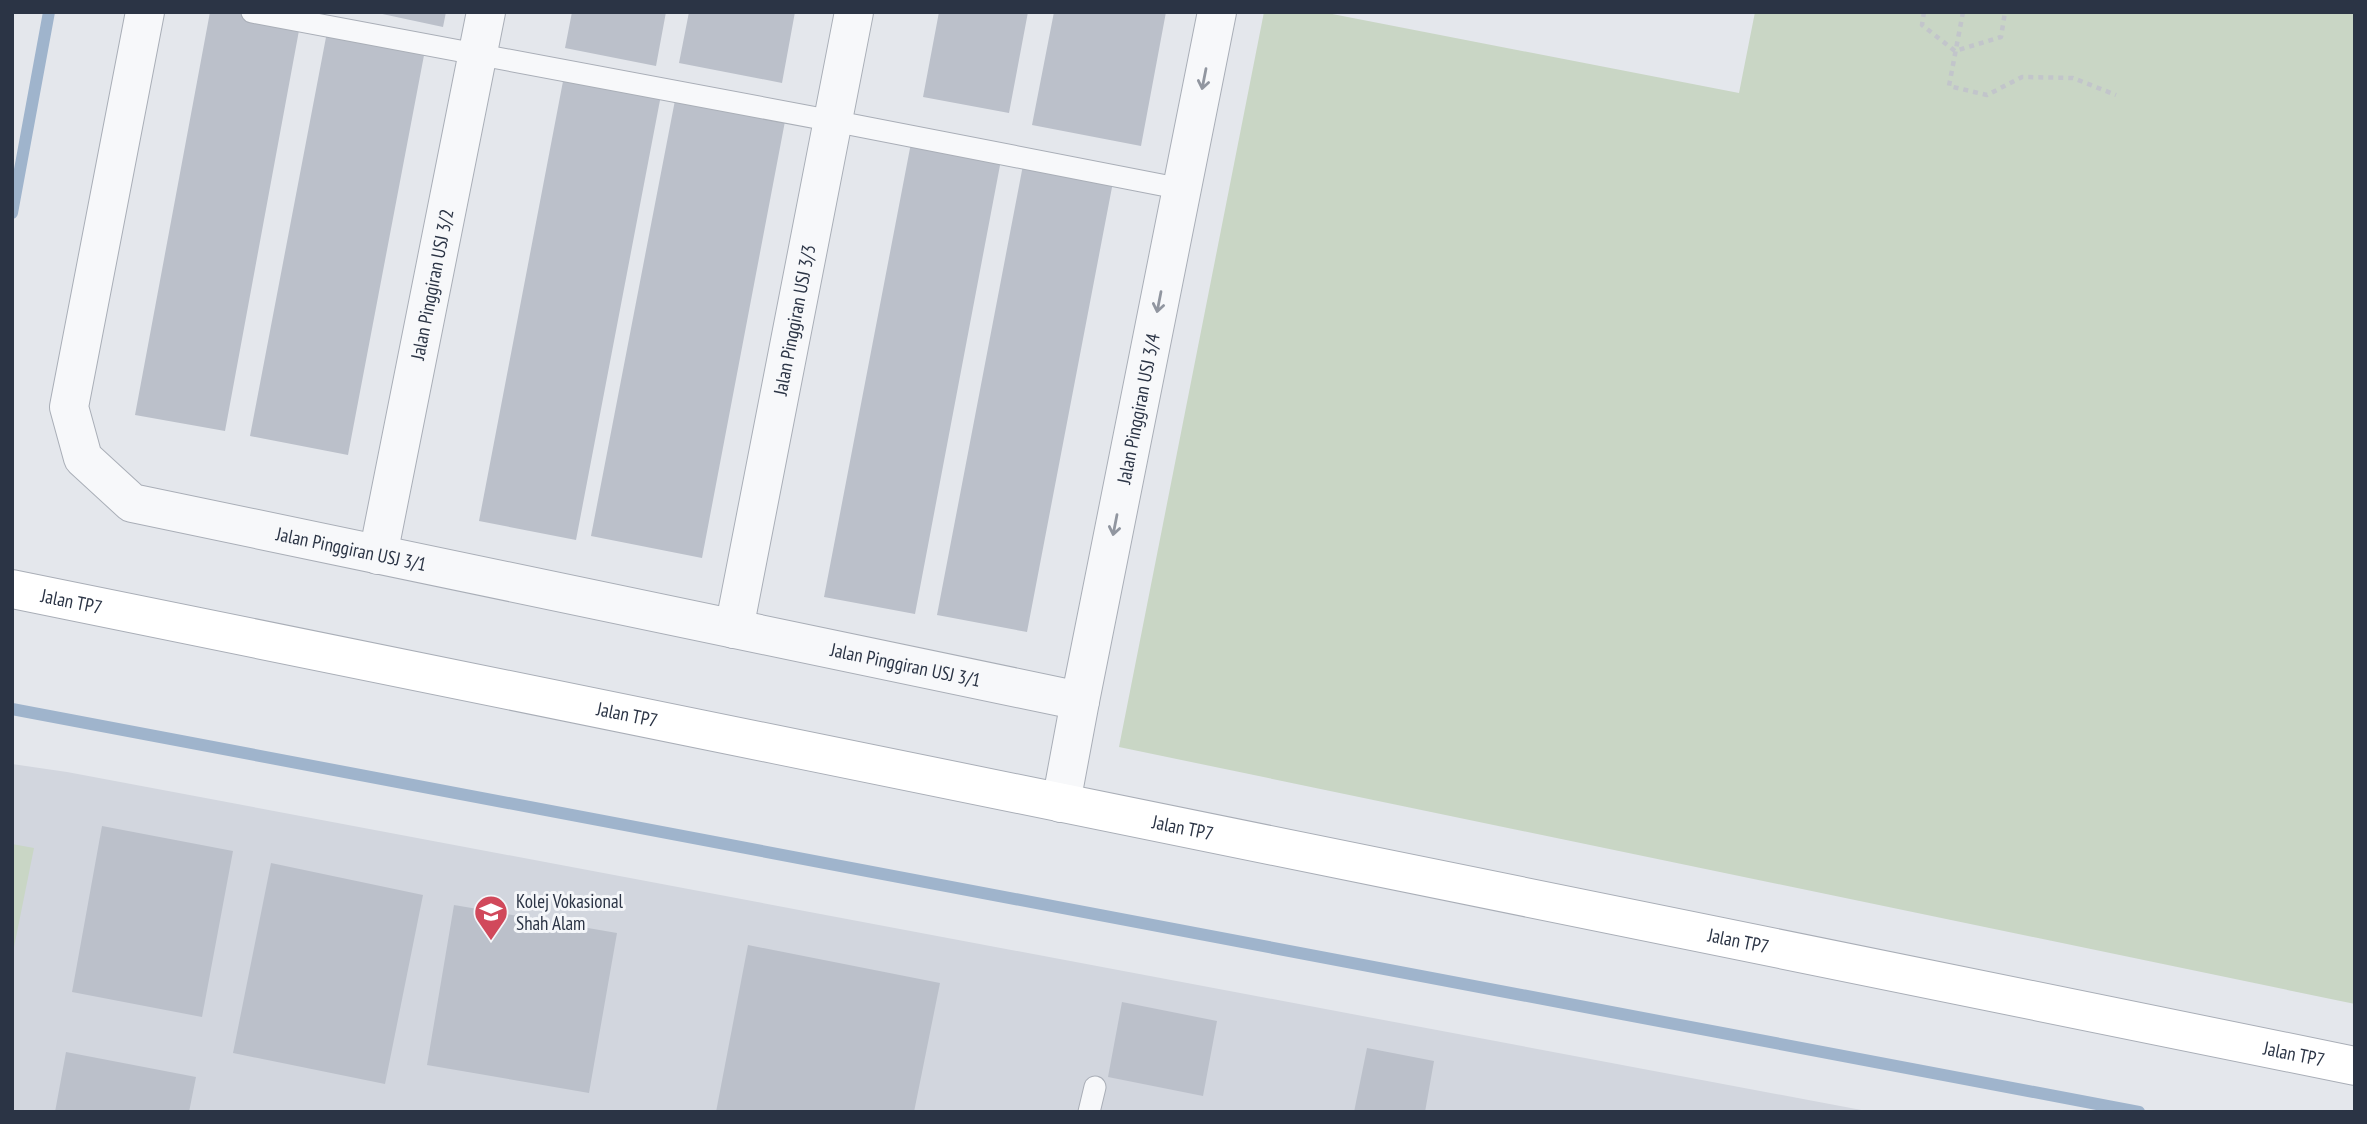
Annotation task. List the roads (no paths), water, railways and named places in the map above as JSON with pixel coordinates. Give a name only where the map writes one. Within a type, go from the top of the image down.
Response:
[{"type":"street","name":"Jalan Pinggiran USJ 3/1","points":[[145,12],[69,407],[83,458],[132,503],[1080,701]]},
{"type":"street","name":"Jalan Pinggiran USJ 3/2","points":[[378,555],[486,12]]},
{"type":"street","name":"Jalan Pinggiran USJ 3/3","points":[[734,629],[854,12]]},
{"type":"street","name":"Jalan Pinggiran USJ 3/4","points":[[1061,803],[1217,12]]},
{"type":"street","name":"Jalan TP7","points":[[12,589],[2355,1066]]},
{"type":"lane","points":[[253,12],[1182,189]]},
{"type":"lane","points":[[1090,1112],[1095,1087]]},
{"type":"waterway","points":[[12,213],[49,12]]},
{"type":"waterway","points":[[12,709],[2139,1112]]},
{"type":"place","name":"Kolej Vokasional Shah Alam","points":[[491,942]]}]
